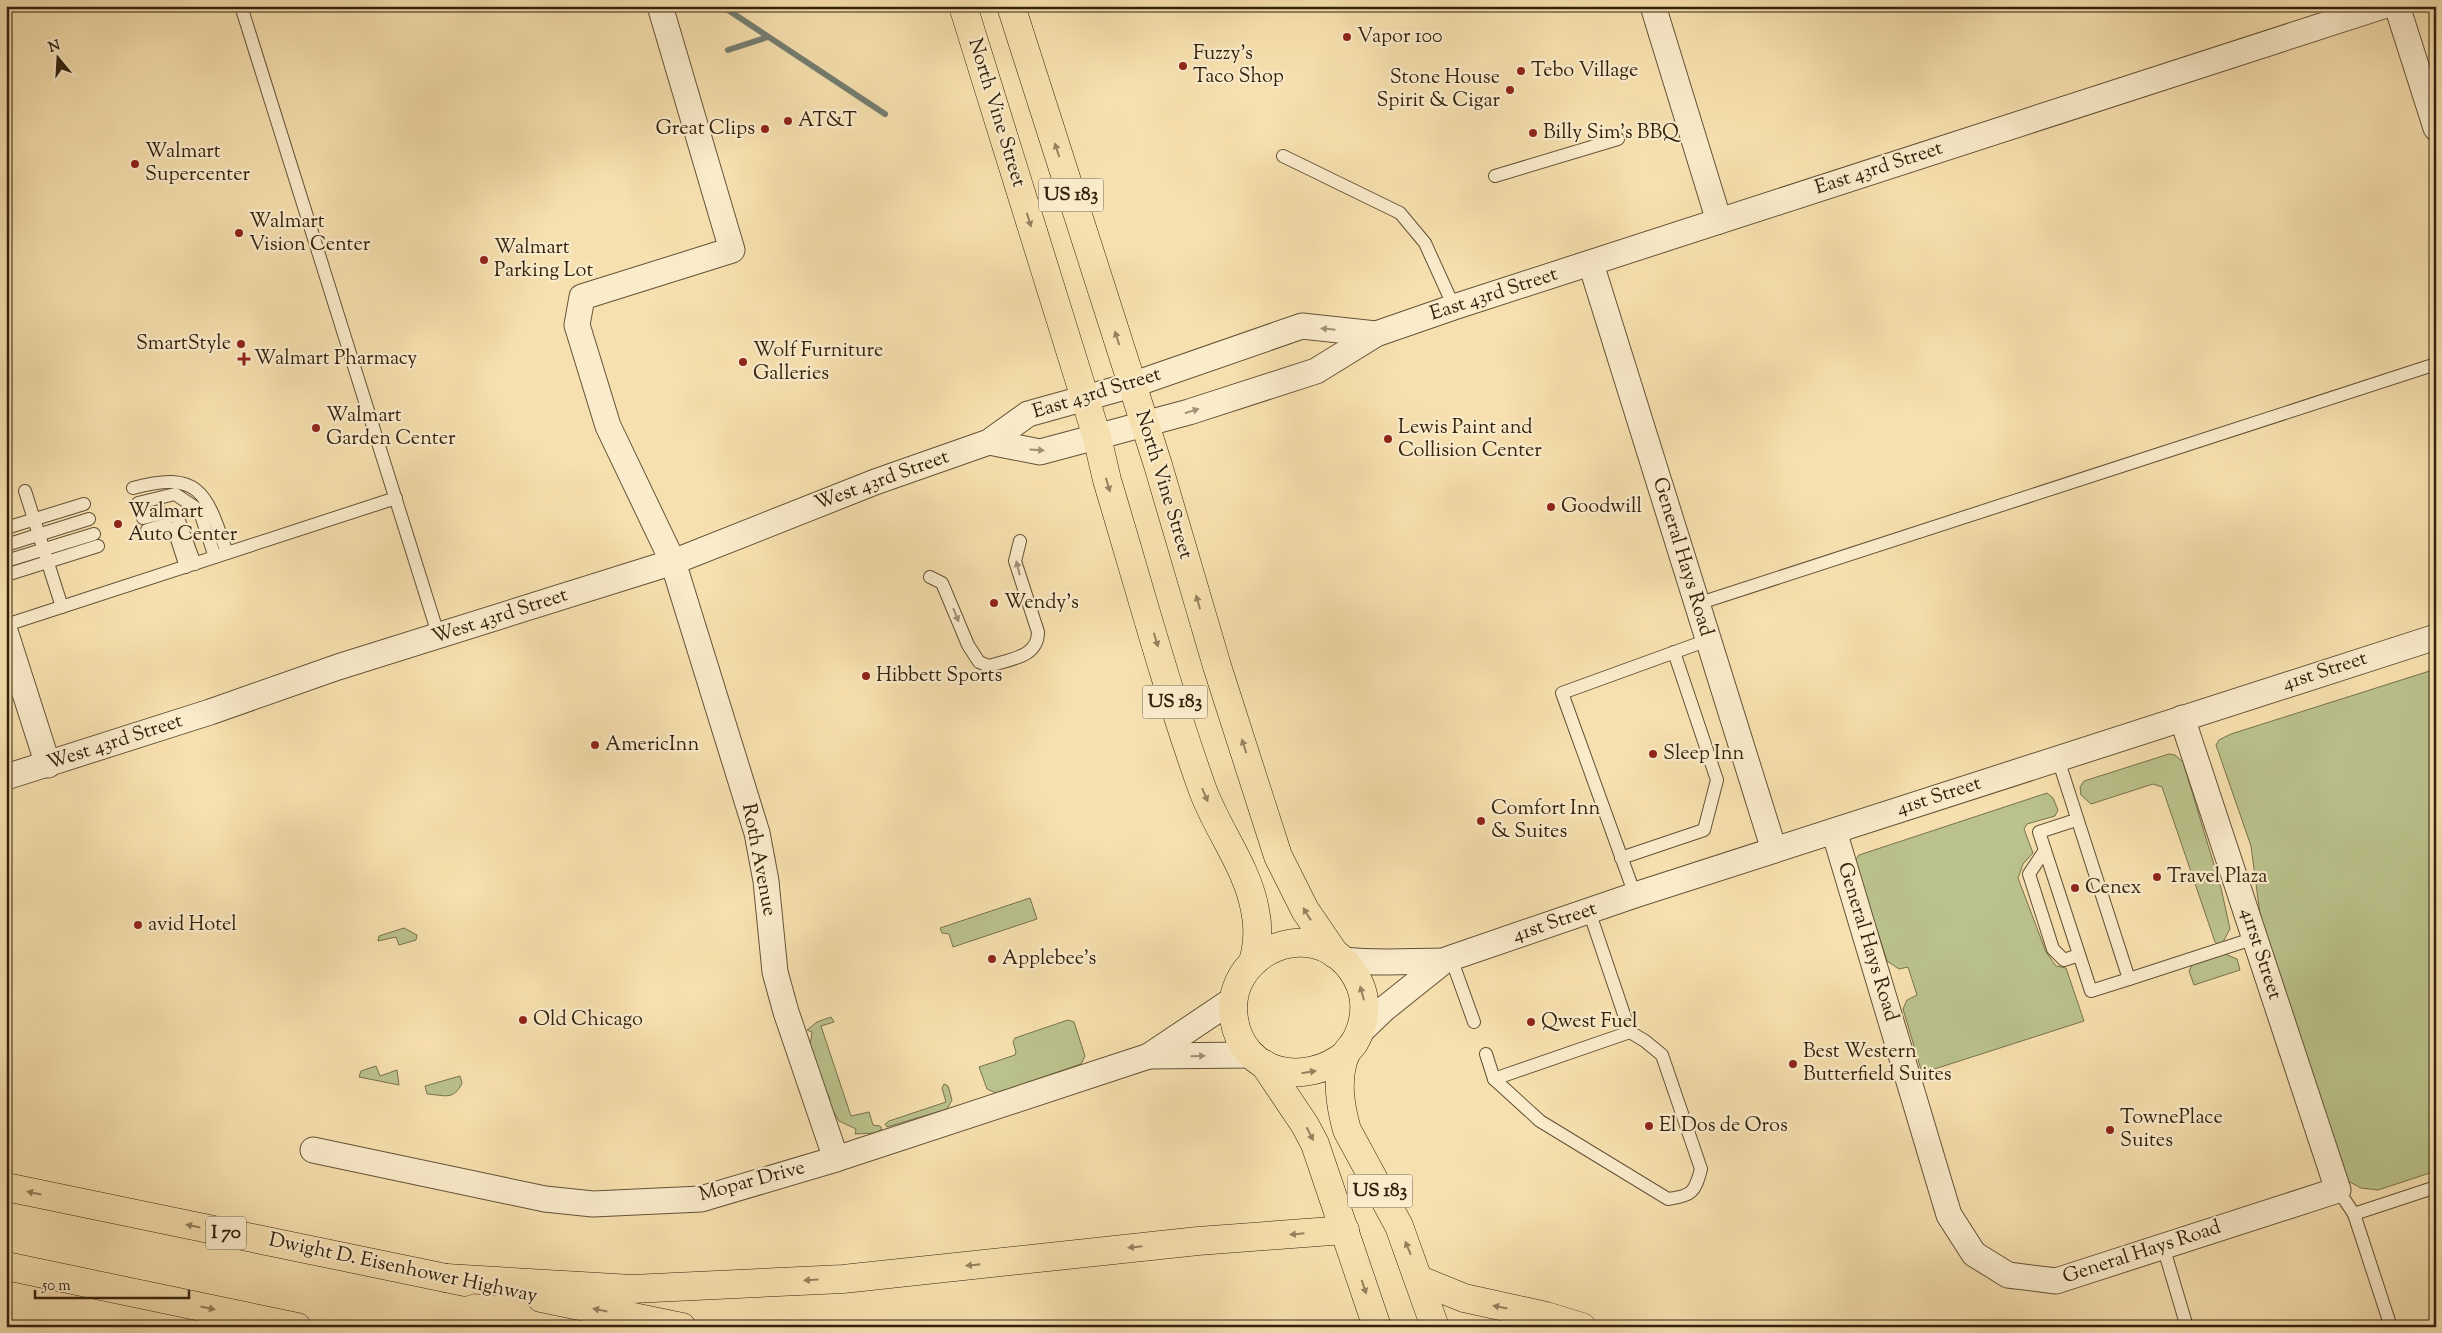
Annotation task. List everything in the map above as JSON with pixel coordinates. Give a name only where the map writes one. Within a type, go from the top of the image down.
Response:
[{"type":"highway","name":"North Vine Street","points":[[963,6],[1097,437],[1107,480],[1187,746],[1203,792],[1239,864],[1255,909],[1258,943],[1252,962]]},
{"type":"highway","name":"North Vine Street","points":[[1011,6],[1132,385],[1217,666],[1278,856],[1304,910],[1340,957]]},
{"type":"highway","points":[[1293,943],[1308,943],[1322,947],[1340,957],[1354,973],[1361,987],[1364,1003],[1364,1018],[1352,1044],[1334,1063],[1306,1073],[1277,1070],[1259,1060],[1241,1039],[1234,1020],[1234,999],[1240,979],[1252,962],[1278,946],[1293,943]]},
{"type":"highway","name":"US 183","points":[[1352,1044],[1340,1080],[1342,1112],[1347,1130],[1399,1226],[1420,1280],[1435,1327]]},
{"type":"highway","name":"US 183","points":[[1259,1060],[1306,1126],[1315,1144],[1377,1327]]},
{"type":"highway","name":"Dwight D. Eisenhower Highway","points":[[6,1187],[682,1327]]},
{"type":"highway","points":[[446,1278],[632,1289],[843,1279],[1198,1241],[1345,1230]]},
{"type":"highway","points":[[6,1266],[298,1327]]},
{"type":"highway","points":[[1420,1280],[1464,1298],[1546,1316],[1582,1327]]},
{"type":"street","name":"Roth Avenue","points":[[660,6],[732,250],[582,296],[577,325],[608,426],[673,562],[757,833],[766,881],[775,972],[786,1012],[836,1159]]},
{"type":"street","points":[[1653,6],[1719,221]]},
{"type":"street","name":"East 43rd Street","points":[[989,442],[1040,452],[1144,424],[1316,371],[1376,334],[1454,307],[2383,6]]},
{"type":"street","points":[[2397,6],[2436,128]]},
{"type":"street","name":"General Hays Road","points":[[1591,264],[1774,850]]},
{"type":"street","name":"East 43rd Street","points":[[989,442],[1028,414],[1132,385],[1302,326],[1376,334]]},
{"type":"street","name":"West 43rd Street","points":[[6,777],[48,765],[338,667],[439,637],[673,562],[875,482],[989,442]]},
{"type":"street","points":[[6,634],[48,765]]},
{"type":"street","name":"41st Street","points":[[1352,1044],[1384,1009],[1448,960],[1635,895],[2436,637]]},
{"type":"street","name":"41rst Street","points":[[2182,718],[2338,1190]]},
{"type":"street","name":"General Hays Road","points":[[1834,831],[1948,1215],[1974,1254],[2008,1276],[2056,1281],[2338,1190]]},
{"type":"street","name":"41st Street","points":[[1340,957],[1374,964],[1403,960],[1448,960]]},
{"type":"street","name":"Mopar Drive","points":[[313,1150],[545,1199],[593,1204],[701,1199],[836,1159],[1150,1056],[1234,999]]},
{"type":"street","name":"Mopar Drive","points":[[1150,1056],[1259,1060]]},
{"type":"lane","points":[[241,6],[439,637]]},
{"type":"lane","points":[[1495,176],[1618,139]]},
{"type":"lane","points":[[1283,156],[1400,213],[1425,243],[1454,307]]},
{"type":"lane","points":[[1697,604],[2436,364]]},
{"type":"lane","points":[[133,488],[157,481],[181,481],[203,495],[214,517],[221,555]]},
{"type":"lane","points":[[25,491],[62,607]]},
{"type":"lane","points":[[138,502],[175,494],[196,508],[221,555]]},
{"type":"lane","points":[[6,625],[396,498]]},
{"type":"lane","points":[[6,528],[84,504]]},
{"type":"lane","points":[[145,524],[164,513],[178,518],[191,565]]},
{"type":"lane","points":[[6,545],[89,518]]},
{"type":"lane","points":[[6,561],[46,555],[96,540]]},
{"type":"lane","points":[[930,576],[942,583],[968,645],[979,662],[989,666],[1032,652],[1038,642],[1038,632],[1015,561],[1020,541]]},
{"type":"lane","points":[[6,575],[46,555]]},
{"type":"lane","points":[[1635,895],[1562,693],[1708,640]]},
{"type":"lane","points":[[1621,858],[1704,830],[1717,780],[1674,652]]},
{"type":"lane","points":[[2058,758],[2076,820],[2128,979]]},
{"type":"lane","points":[[2076,820],[2039,832],[2091,991],[2255,938]]},
{"type":"lane","points":[[2045,850],[2029,874],[2053,949],[2064,960],[2079,955]]},
{"type":"lane","points":[[1486,1054],[1494,1079],[1540,1121],[1668,1199],[1684,1197],[1696,1188],[1701,1169],[1662,1055],[1630,1032],[1589,911]]},
{"type":"lane","points":[[1448,960],[1474,1022]]},
{"type":"lane","points":[[1494,1079],[1630,1032]]},
{"type":"lane","points":[[2354,1214],[2436,1187]]},
{"type":"lane","points":[[2338,1190],[2354,1214],[2391,1327]]},
{"type":"lane","points":[[2163,1246],[2187,1327]]},
{"type":"green space","points":[[2436,669],[2436,1171],[2378,1190],[2361,1188],[2344,1179],[2262,929],[2251,846],[2216,745],[2219,740],[2231,734]]},
{"type":"green space","points":[[2169,754],[2175,755],[2183,762],[2221,888],[2230,929],[2223,942],[2218,944],[2215,942],[2162,787],[2153,784],[2091,804],[2081,795],[2080,787],[2084,781]]},
{"type":"green space","points":[[2047,793],[2053,798],[2058,810],[2055,816],[2027,824],[2024,829],[2033,853],[2023,864],[2018,878],[2046,952],[2056,966],[2066,968],[2084,1021],[1922,1073],[1903,1009],[1907,1000],[1917,995],[1908,967],[1899,969],[1887,961],[1855,861],[1859,855]]},
{"type":"green space","points":[[1030,898],[1037,919],[953,947],[949,934],[942,933],[940,928]]},
{"type":"green space","points":[[404,928],[417,935],[416,940],[399,945],[396,937],[378,941],[379,936]]},
{"type":"green space","points":[[2225,954],[2237,959],[2240,970],[2194,985],[2189,971],[2192,965]]},
{"type":"green space","points":[[831,1017],[834,1022],[821,1026],[851,1116],[869,1112],[873,1125],[880,1126],[882,1129],[875,1133],[855,1134],[856,1129],[839,1121],[829,1104],[830,1098],[823,1087],[810,1046],[812,1032],[807,1030],[817,1022]]},
{"type":"green space","points":[[1068,1020],[1074,1022],[1085,1056],[1081,1064],[996,1093],[987,1089],[979,1067],[1015,1055],[1013,1042],[1015,1038]]},
{"type":"green space","points":[[376,1066],[380,1076],[397,1070],[399,1085],[359,1077],[361,1071]]},
{"type":"green space","points":[[460,1076],[462,1083],[459,1089],[452,1095],[427,1094],[425,1086]]},
{"type":"green space","points":[[944,1084],[948,1086],[952,1100],[947,1109],[887,1127],[885,1124],[889,1121],[946,1102],[942,1088]]},
{"type":"waterway","points":[[722,6],[885,114]]},
{"type":"waterway","points":[[728,50],[768,37]]},
{"type":"place","name":"Vapor 100","points":[[1347,37]]},
{"type":"place","name":"Fuzzy's Taco Shop","points":[[1183,66]]},
{"type":"place","name":"Tebo Village","points":[[1521,71]]},
{"type":"place","name":"Stone House Spirit & Cigar","points":[[1510,90]]},
{"type":"place","name":"AT&T","points":[[788,121]]},
{"type":"place","name":"Great Clips","points":[[765,129]]},
{"type":"place","name":"Billy Sim's BBQ","points":[[1533,133]]},
{"type":"place","name":"Walmart Supercenter","points":[[135,164]]},
{"type":"place","name":"Walmart Vision Center","points":[[239,233]]},
{"type":"place","name":"Walmart Parking Lot","points":[[484,260]]},
{"type":"place","name":"SmartStyle","points":[[241,344]]},
{"type":"place","name":"Walmart Pharmacy","points":[[244,359]]},
{"type":"place","name":"Wolf Furniture Galleries","points":[[743,362]]},
{"type":"place","name":"Walmart Garden Center","points":[[316,428]]},
{"type":"place","name":"Lewis Paint and Collision Center","points":[[1388,439]]},
{"type":"place","name":"Goodwill","points":[[1551,507]]},
{"type":"place","name":"Walmart Auto Center","points":[[118,524]]},
{"type":"place","name":"Wendy's","points":[[994,603]]},
{"type":"place","name":"Hibbett Sports","points":[[866,676]]},
{"type":"place","name":"AmericInn","points":[[595,745]]},
{"type":"place","name":"Sleep Inn","points":[[1653,754]]},
{"type":"place","name":"Comfort Inn & Suites","points":[[1481,821]]},
{"type":"place","name":"Travel Plaza","points":[[2157,877]]},
{"type":"place","name":"Cenex","points":[[2075,888]]},
{"type":"place","name":"avid Hotel","points":[[138,925]]},
{"type":"place","name":"Applebee's","points":[[992,959]]},
{"type":"place","name":"Old Chicago","points":[[523,1020]]},
{"type":"place","name":"Qwest Fuel","points":[[1531,1022]]},
{"type":"place","name":"Best Western Butterfield Suites","points":[[1793,1064]]},
{"type":"place","name":"El Dos de Oros","points":[[1649,1126]]},
{"type":"place","name":"TownePlace Suites","points":[[2110,1130]]}]
